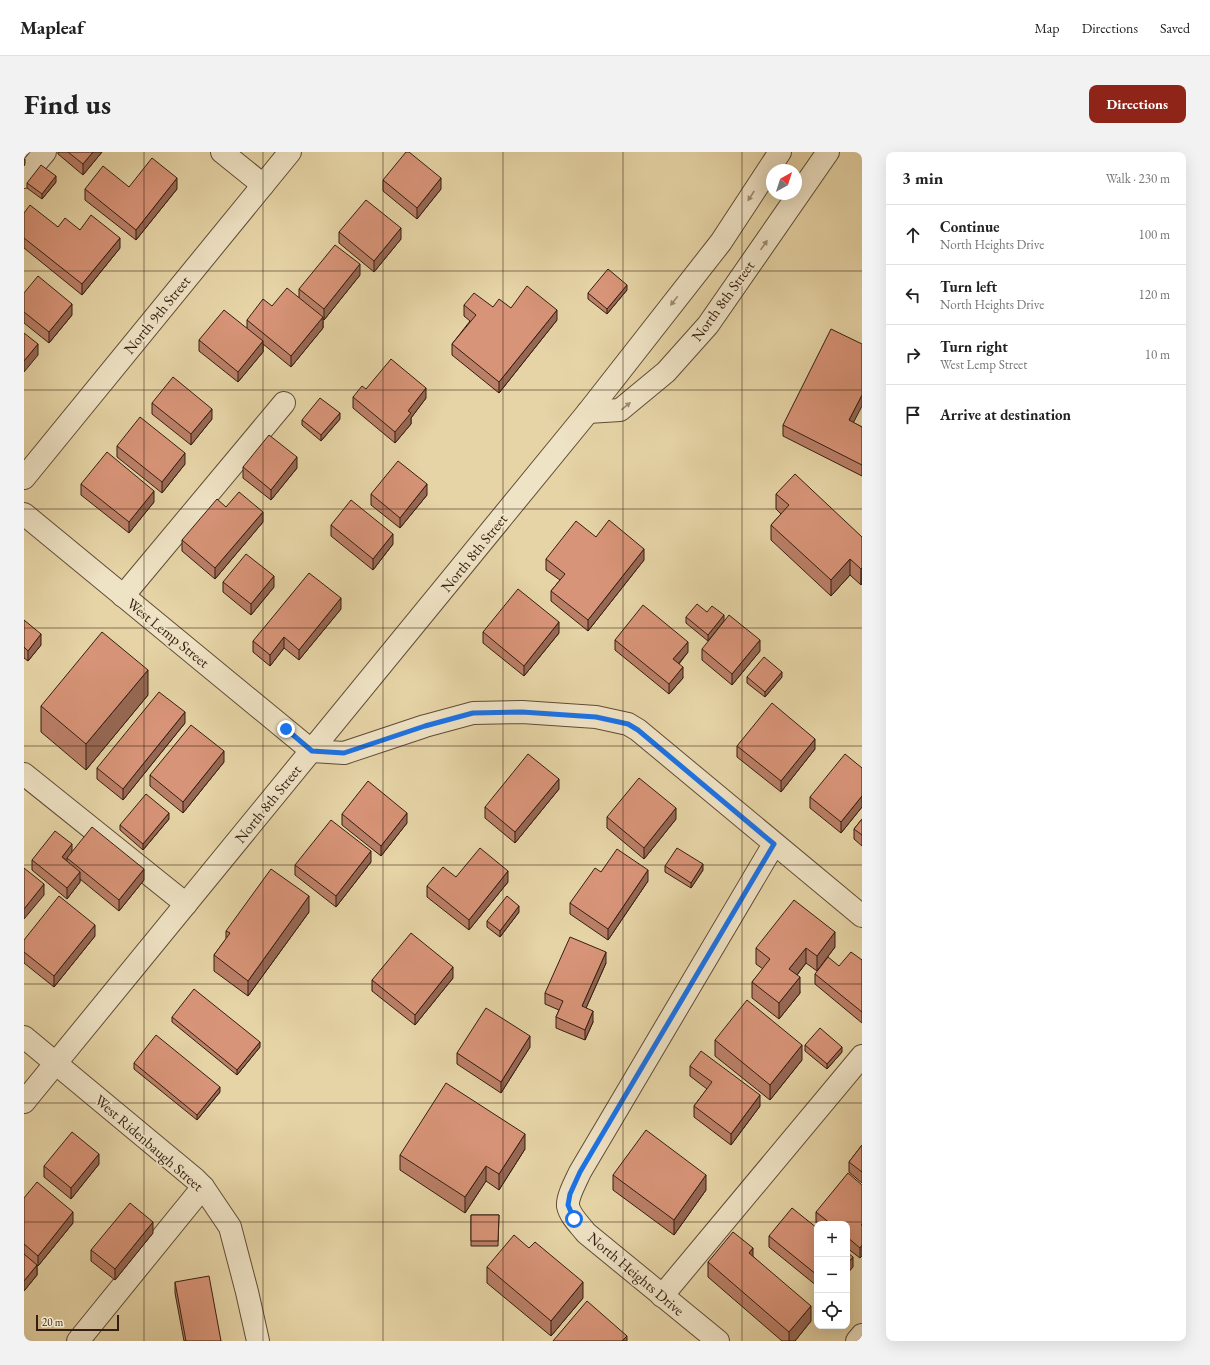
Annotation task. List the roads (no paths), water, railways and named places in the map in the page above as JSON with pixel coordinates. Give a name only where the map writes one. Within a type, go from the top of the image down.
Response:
[{"type":"street","points":[[24,177],[44,152]]},
{"type":"street","points":[[222,152],[263,185]]},
{"type":"street","name":"North 9th Street","points":[[24,478],[290,152]]},
{"type":"street","name":"North 8th Street","points":[[24,1102],[588,412],[721,242],[780,152]]},
{"type":"street","name":"North 8th Street","points":[[588,412],[620,410],[666,372],[708,325],[828,152]]},
{"type":"street","points":[[123,596],[284,403]]},
{"type":"street","name":"West Lemp Street","points":[[24,514],[312,751]]},
{"type":"street","points":[[312,751],[344,753],[425,726],[473,713],[522,712],[596,717],[628,724],[638,730],[862,916]]},
{"type":"street","points":[[24,774],[186,904]]},
{"type":"street","name":"North Heights Drive","points":[[718,1341],[586,1233],[574,1219],[568,1205],[570,1194],[580,1172],[774,844]]},
{"type":"street","name":"West Ridenbaugh Street","points":[[24,1037],[203,1187],[230,1227],[258,1341]]},
{"type":"street","points":[[662,1296],[862,1056]]},
{"type":"street","points":[[78,1341],[203,1187]]},
{"type":"street","points":[[857,1341],[862,1335]]}]
